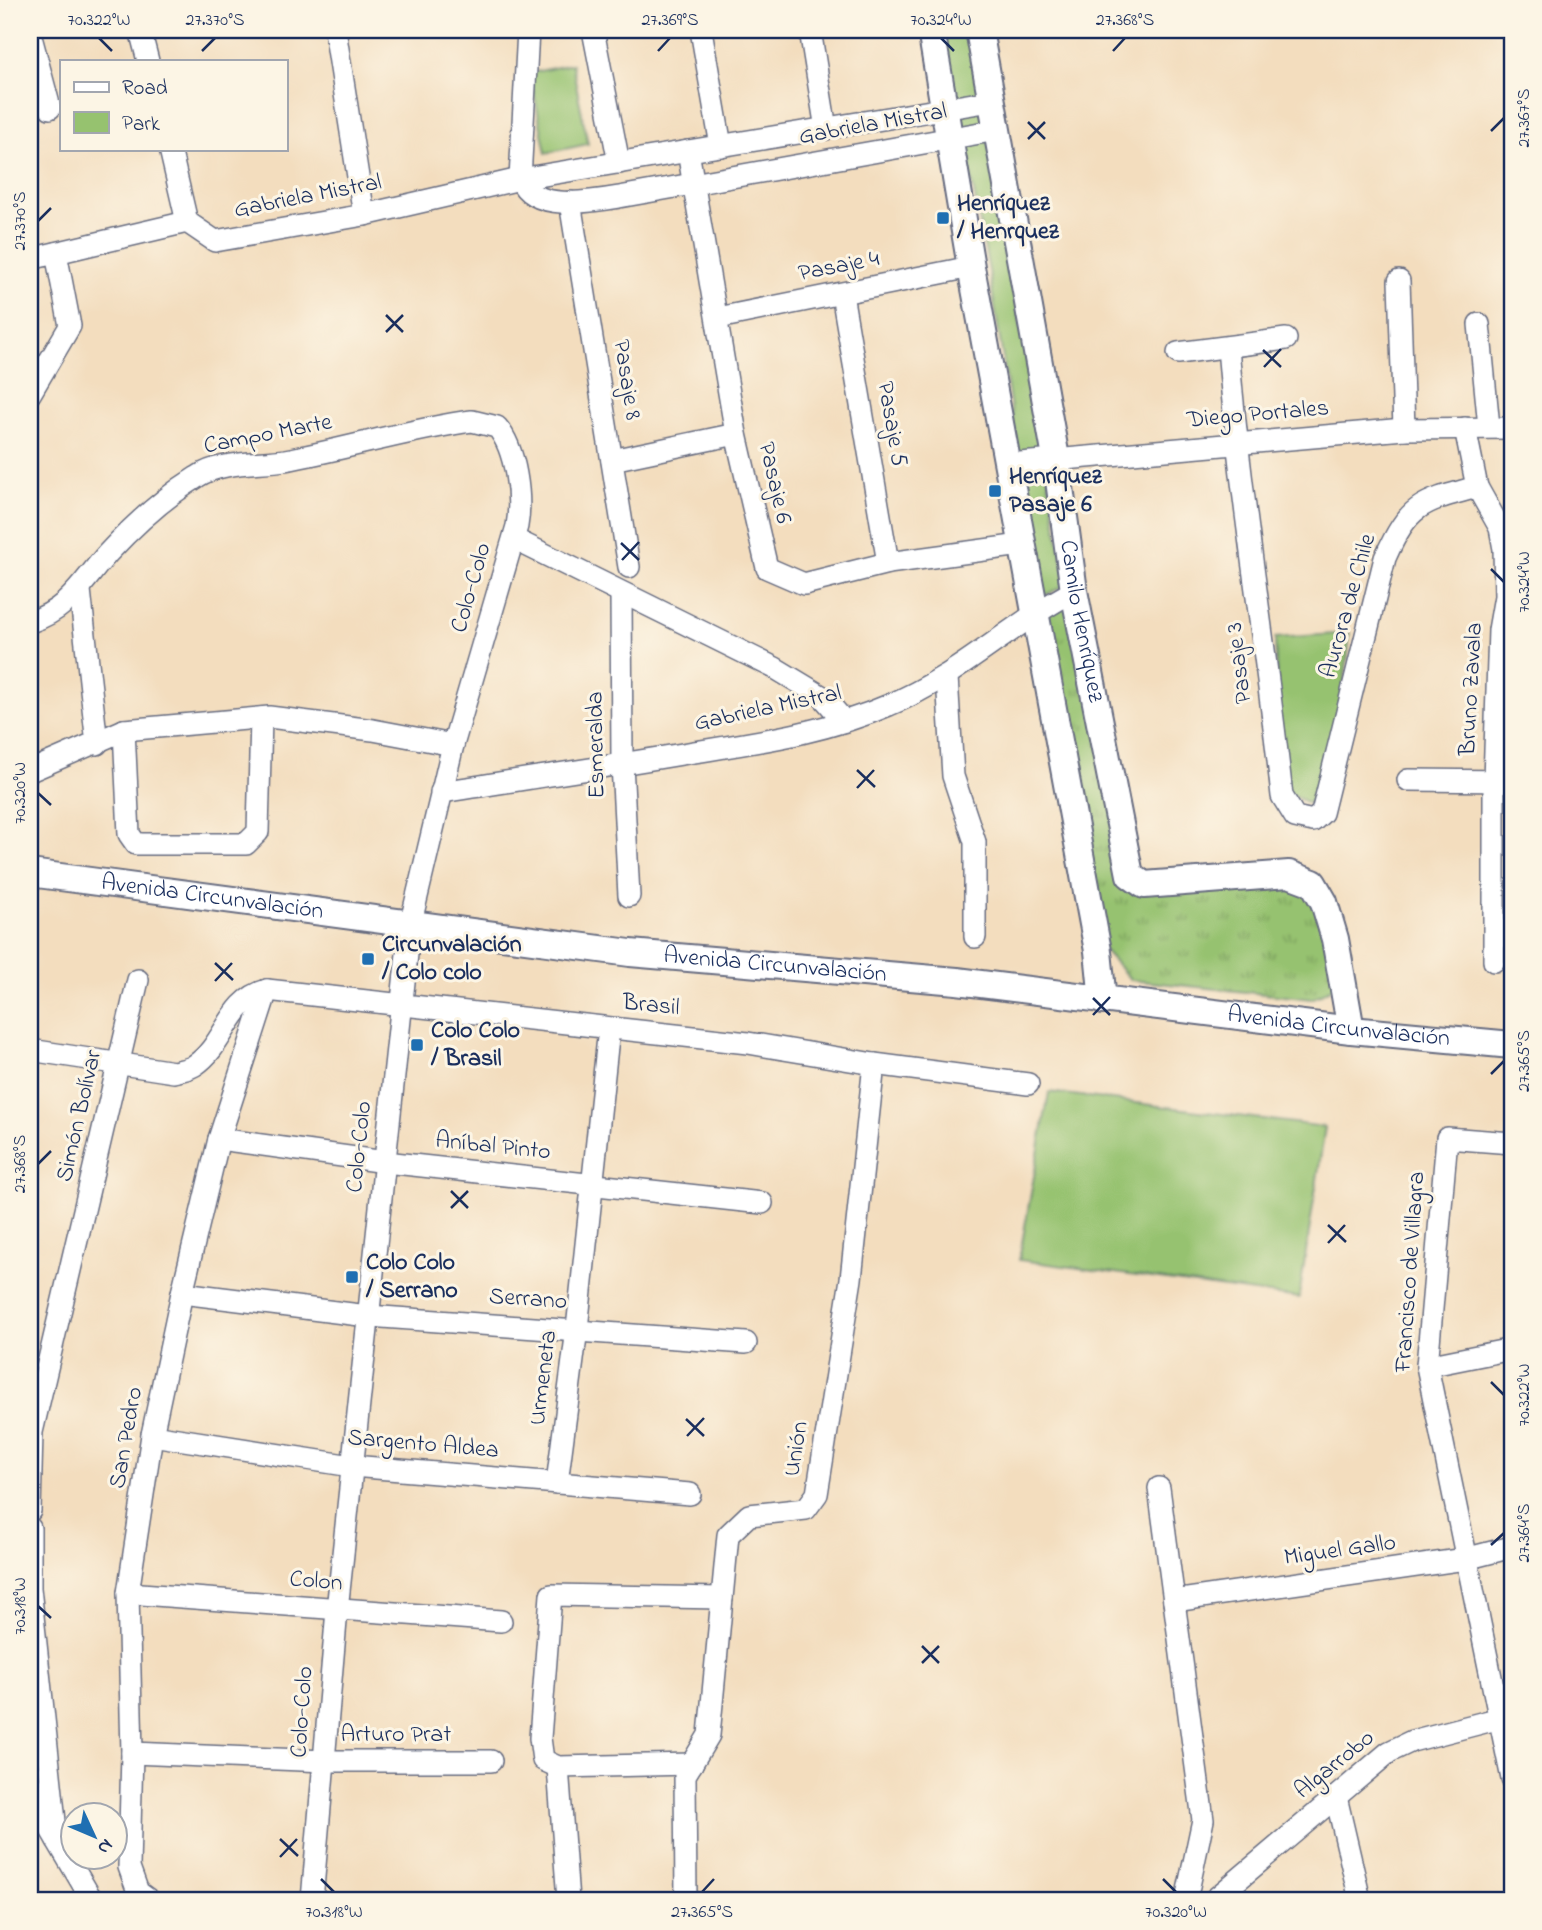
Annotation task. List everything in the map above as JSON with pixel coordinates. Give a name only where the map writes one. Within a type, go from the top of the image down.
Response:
[{"type":"main road","name":"Camilo Henríquez","points":[[931,30],[1021,545],[1036,611],[1098,951],[1103,1001]]},
{"type":"main road","name":"Camilo Henríquez","points":[[979,30],[1056,458],[1074,591],[1130,875],[1144,885],[1289,874],[1313,883],[1324,902],[1335,939],[1351,1030]]},
{"type":"main road","name":"Avenida Circunvalación","points":[[32,872],[410,926],[630,953],[957,981],[1351,1030],[1512,1045]]},
{"type":"street","points":[[140,30],[148,60]]},
{"type":"street","points":[[335,30],[364,215]]},
{"type":"street","points":[[520,179],[528,30]]},
{"type":"street","points":[[593,30],[619,163]]},
{"type":"street","points":[[701,30],[721,146]]},
{"type":"street","points":[[810,30],[826,129]]},
{"type":"street","points":[[30,33],[47,109]]},
{"type":"street","name":"Gabriela Mistral","points":[[187,222],[215,241],[364,215],[520,179],[991,101]]},
{"type":"street","name":"Gabriela Mistral","points":[[520,179],[531,195],[570,202],[695,185],[997,130]]},
{"type":"street","points":[[30,258],[187,222],[170,150]]},
{"type":"street","name":"Pasaje 6","points":[[688,151],[736,434],[767,568],[804,584],[888,563],[1021,545]]},
{"type":"street","name":"Pasaje 8","points":[[570,202],[629,567]]},
{"type":"street","points":[[30,394],[70,326],[56,253]]},
{"type":"street","name":"Pasaje 4","points":[[718,318],[971,267]]},
{"type":"street","points":[[1399,281],[1404,429]]},
{"type":"street","name":"Pasaje 5","points":[[842,294],[888,563]]},
{"type":"street","points":[[1479,324],[1489,427]]},
{"type":"street","points":[[1178,354],[1286,339]]},
{"type":"street","points":[[1228,347],[1236,442]]},
{"type":"street","name":"Colo-Colo","points":[[313,1900],[337,1610],[410,926],[453,745],[519,516],[508,445],[497,427],[486,422]]},
{"type":"street","name":"Campo Marte","points":[[30,622],[61,606],[80,590],[97,566],[123,539],[198,476],[212,470],[285,460],[447,424],[486,422]]},
{"type":"street","name":"Bruno Zavala","points":[[1465,428],[1476,487],[1508,545],[1508,596],[1499,630],[1503,780],[1494,961]]},
{"type":"street","name":"Diego Portales","points":[[1008,464],[1404,429],[1512,428]]},
{"type":"street","points":[[612,460],[736,434]]},
{"type":"street","name":"Pasaje 3","points":[[1236,442],[1249,518],[1282,796],[1295,817],[1313,821],[1322,813],[1329,787]]},
{"type":"street","name":"Aurora de Chile","points":[[1329,787],[1385,558],[1400,525],[1418,507],[1476,487]]},
{"type":"street","points":[[513,540],[799,682],[823,697],[844,721]]},
{"type":"street","points":[[80,590],[97,744]]},
{"type":"street","name":"Gabriela Mistral","points":[[442,792],[784,738],[844,721],[888,706],[947,677],[1036,611],[1074,591]]},
{"type":"street","name":"Esmeralda","points":[[621,593],[622,764],[629,896]]},
{"type":"street","points":[[947,677],[953,776],[975,842],[975,937]]},
{"type":"street","points":[[30,771],[124,730],[277,716],[453,745]]},
{"type":"street","points":[[124,730],[129,834],[136,844],[246,844],[253,841],[258,832],[261,718]]},
{"type":"street","points":[[1408,780],[1503,780]]},
{"type":"street","name":"Simón Bolívar","points":[[30,1511],[32,1432],[138,980]]},
{"type":"street","points":[[30,1050],[174,1072],[195,1065],[210,1050],[238,1008],[252,994],[267,990]]},
{"type":"street","name":"Brasil","points":[[267,990],[748,1043],[874,1064],[1028,1084]]},
{"type":"street","name":"San Pedro","points":[[149,1900],[138,1892],[129,1867],[132,1753],[128,1593],[152,1435],[182,1293],[219,1139],[267,990]]},
{"type":"street","name":"Urmeneta","points":[[557,1483],[577,1329],[609,1028]]},
{"type":"street","name":"Unión","points":[[686,1900],[685,1775],[709,1735],[728,1535],[749,1515],[806,1509],[817,1494],[851,1279],[874,1064]]},
{"type":"street","name":"Francisco de Villagra","points":[[1512,1143],[1447,1138],[1427,1366],[1465,1559],[1505,1716],[1512,1779]]},
{"type":"street","name":"Aníbal Pinto","points":[[219,1139],[385,1162],[762,1203]]},
{"type":"street","name":"Serrano","points":[[182,1293],[368,1316],[746,1343]]},
{"type":"street","points":[[1427,1366],[1512,1349]]},
{"type":"street","name":"Sargento Aldea","points":[[152,1435],[352,1466],[690,1494]]},
{"type":"street","points":[[1159,1488],[1203,1820],[1186,1900]]},
{"type":"street","points":[[30,1528],[30,1588],[57,1840]]},
{"type":"street","name":"Miguel Gallo","points":[[1174,1601],[1465,1559],[1512,1547]]},
{"type":"street","name":"Colon","points":[[128,1593],[500,1621]]},
{"type":"street","points":[[568,1900],[550,1764],[540,1738],[551,1595],[722,1598]]},
{"type":"street","name":"Algarrobo","points":[[1214,1900],[1389,1752],[1412,1741],[1505,1716]]},
{"type":"street","name":"Arturo Prat","points":[[132,1753],[326,1761],[491,1761]]},
{"type":"street","points":[[550,1764],[692,1764]]},
{"type":"street","points":[[30,1783],[34,1801],[92,1900]]},
{"type":"street","points":[[1336,1797],[1360,1900]]},
{"type":"green space","points":[[943,30],[968,30],[1067,585],[1041,597],[989,271]]},
{"type":"green space","points":[[572,64],[588,144],[546,153],[530,73]]},
{"type":"green space","points":[[1071,598],[1126,879],[1310,887],[1337,985],[1312,999],[1131,980],[1102,948],[1042,616]]},
{"type":"green space","points":[[1350,633],[1337,720],[1325,763],[1309,804],[1281,789],[1275,638]]},
{"type":"green space","points":[[1049,1092],[1325,1127],[1299,1298],[1019,1260]]},
{"type":"place","name":"Henríquez / Henrquez","points":[[943,218]]},
{"type":"place","name":"Henríquez Pasaje 6","points":[[995,491]]},
{"type":"place","name":"Circunvalación / Colo colo","points":[[368,959]]},
{"type":"place","name":"Colo Colo / Brasil","points":[[417,1045]]},
{"type":"place","name":"Colo Colo / Serrano","points":[[352,1277]]}]
